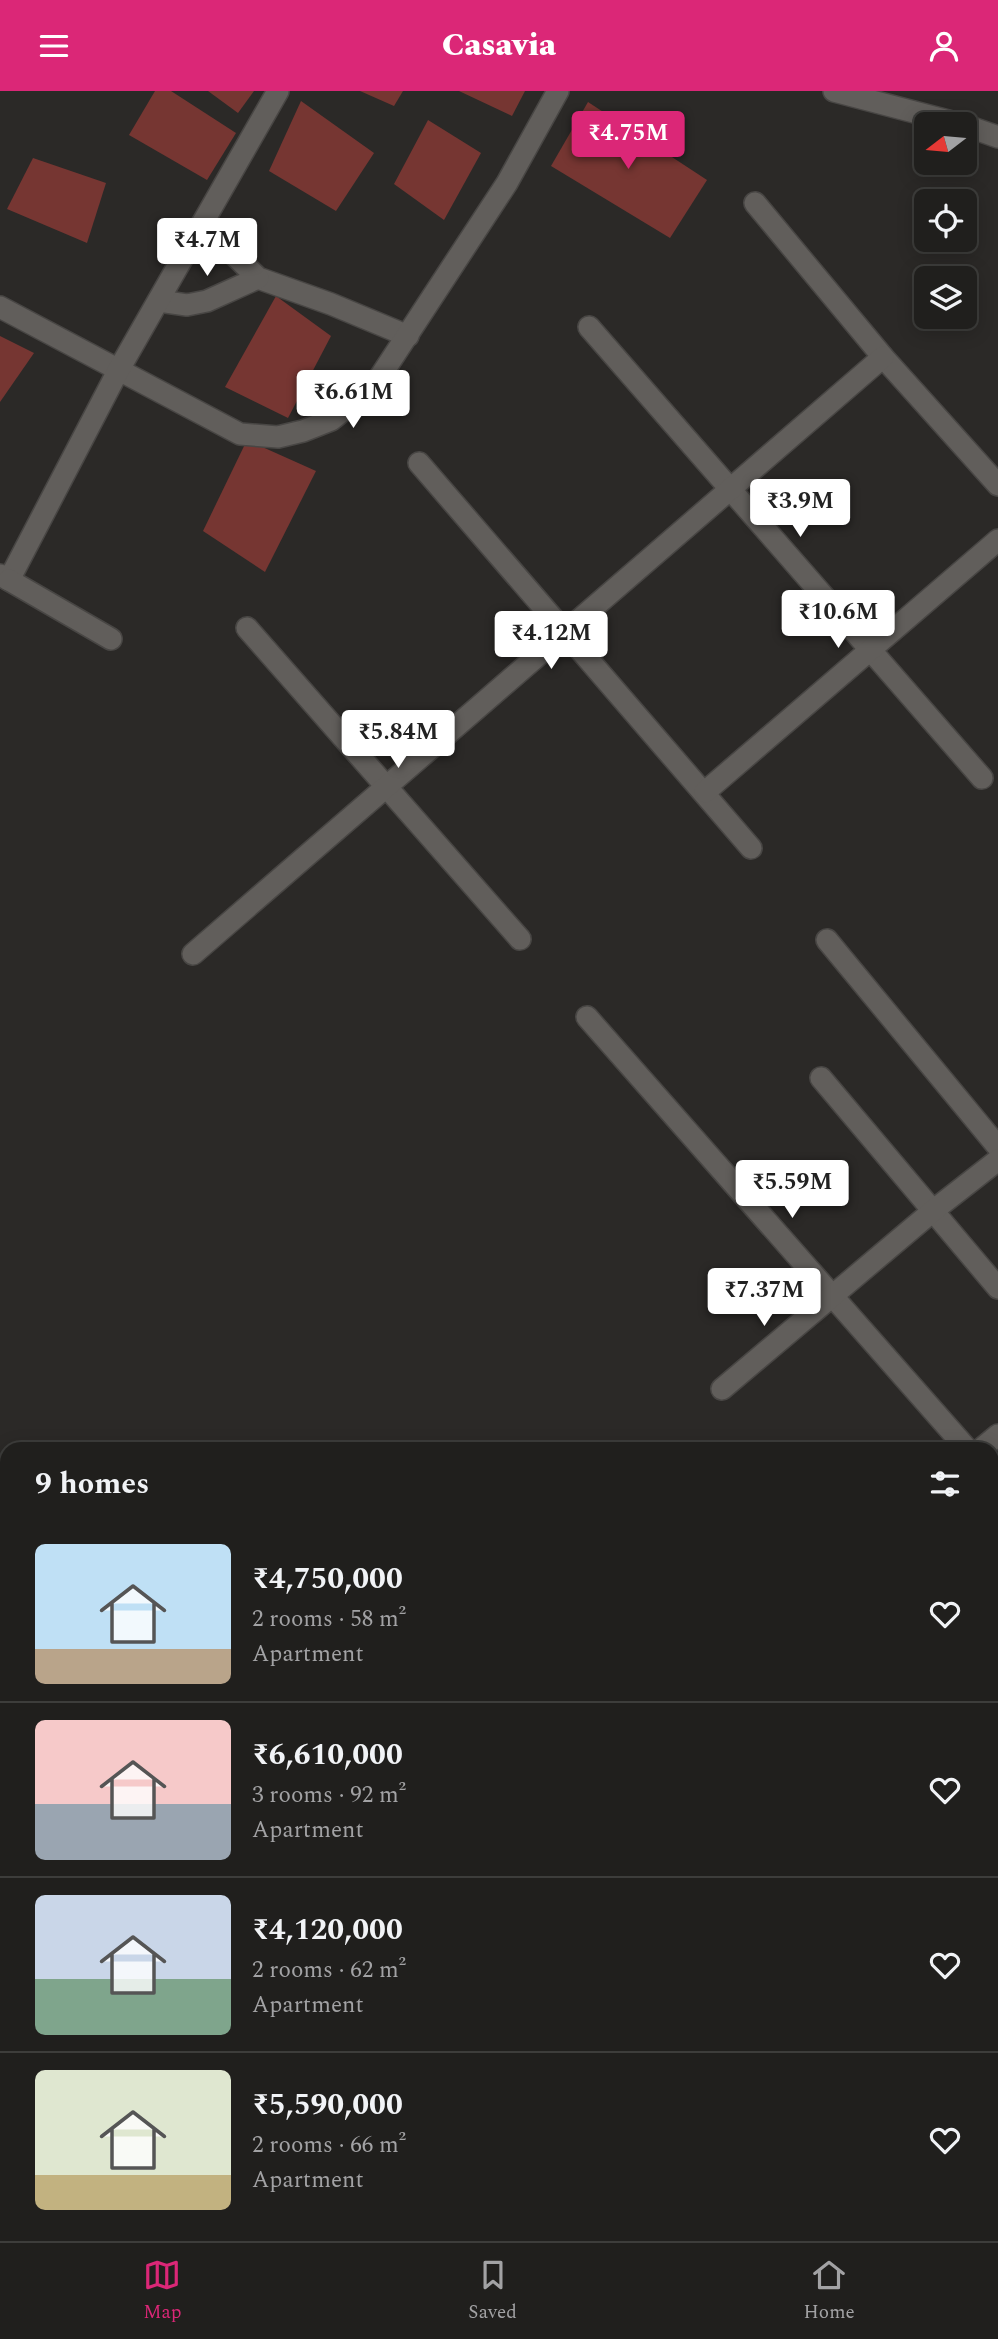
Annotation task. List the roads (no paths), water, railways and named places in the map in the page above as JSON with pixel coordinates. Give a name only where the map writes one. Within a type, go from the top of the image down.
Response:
[{"type":"street","points":[[111,639],[5,578],[118,371],[278,91]]},
{"type":"street","points":[[0,307],[240,433],[278,437],[303,431],[331,420],[374,386],[507,183],[558,91]]},
{"type":"street","points":[[834,91],[914,112]]},
{"type":"street","points":[[977,130],[998,138]]},
{"type":"street","points":[[755,203],[883,357],[998,485]]},
{"type":"street","points":[[202,224],[258,278],[408,336]]},
{"type":"street","points":[[159,300],[187,305],[207,301],[258,278]]},
{"type":"street","points":[[589,327],[982,778]]},
{"type":"street","points":[[192,954],[883,357]]},
{"type":"street","points":[[419,463],[751,848]]},
{"type":"street","points":[[705,792],[998,540]]},
{"type":"street","points":[[247,628],[520,939]]},
{"type":"street","points":[[827,940],[998,1147]]},
{"type":"street","points":[[587,1017],[961,1442]]},
{"type":"street","points":[[821,1078],[998,1288]]},
{"type":"street","points":[[722,1389],[934,1210],[998,1160]]}]
